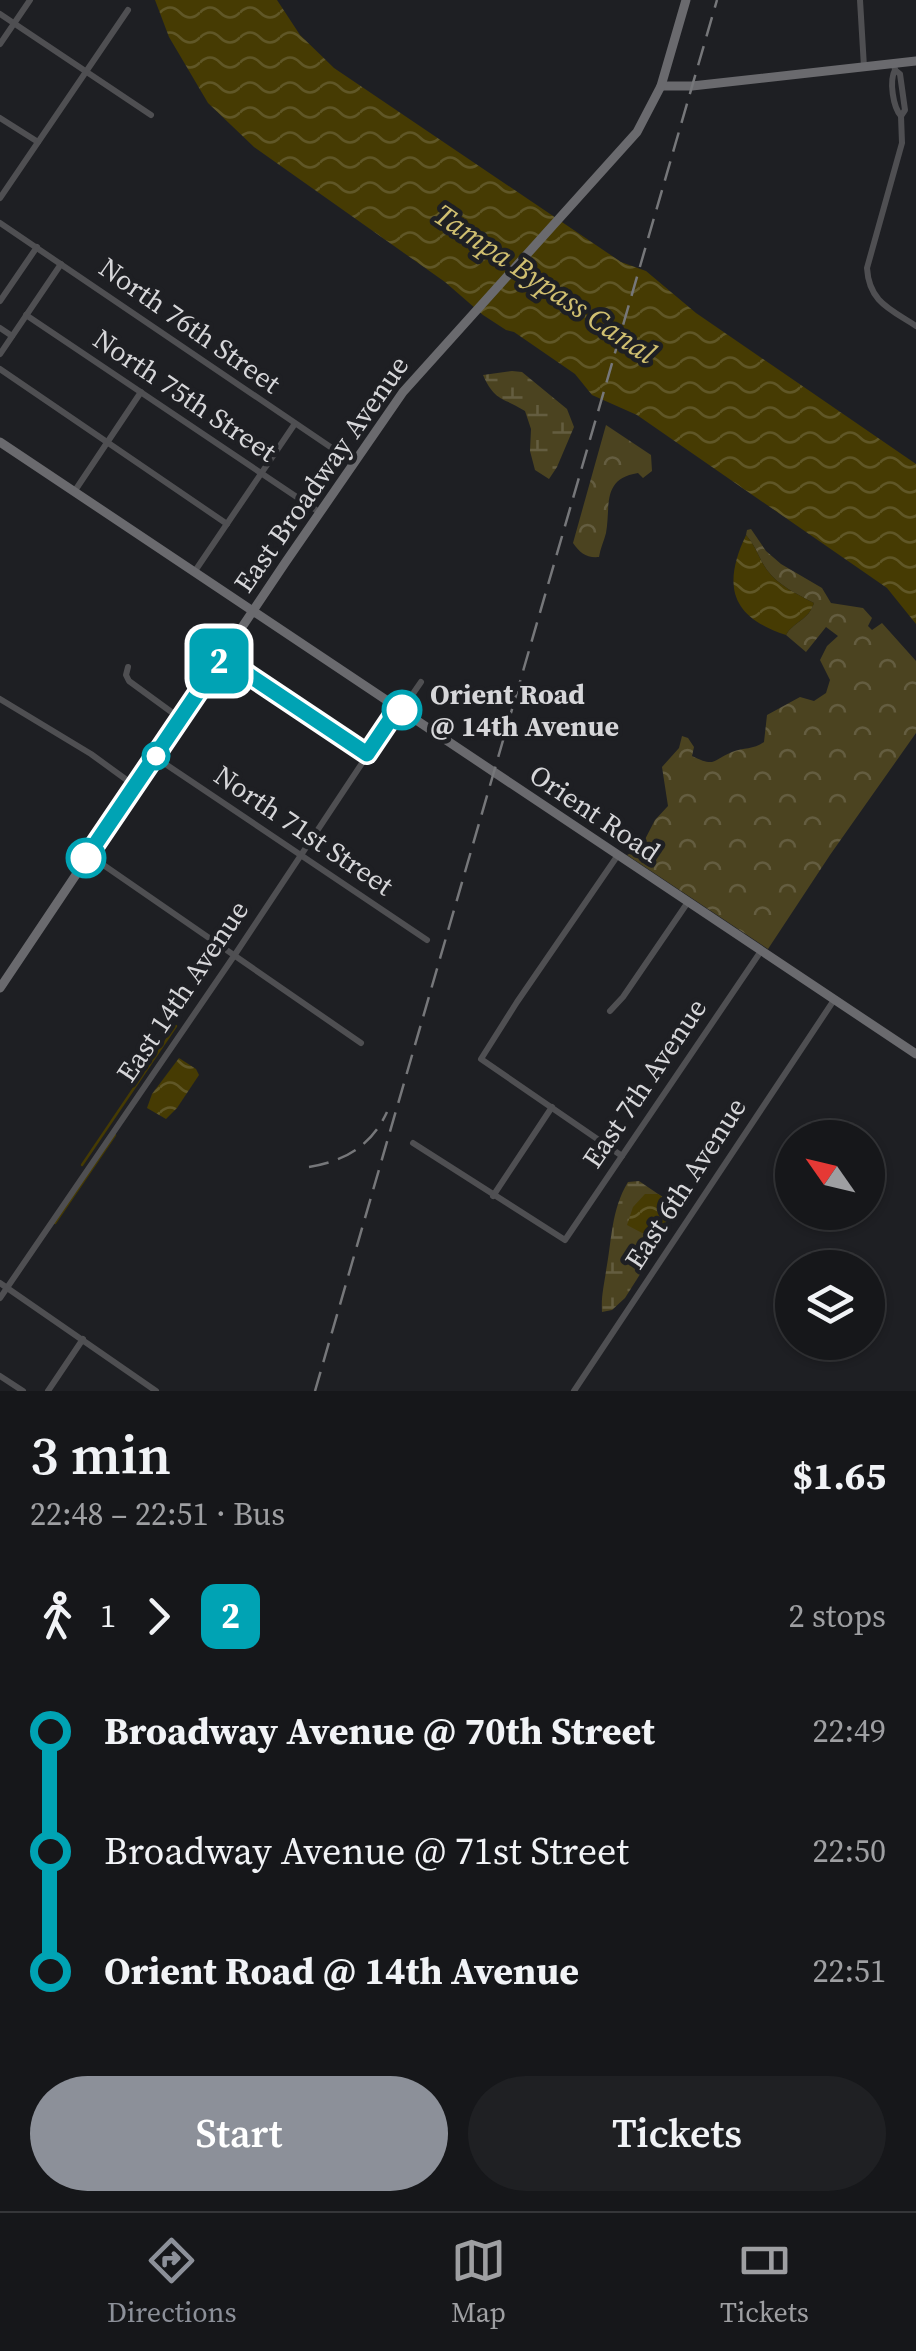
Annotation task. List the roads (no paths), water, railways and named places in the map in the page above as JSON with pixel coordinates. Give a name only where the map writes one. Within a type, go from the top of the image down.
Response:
[{"type":"main road","name":"East Broadway Avenue","points":[[2,981],[402,392],[636,132],[661,86],[686,0]]},
{"type":"main road","points":[[661,86],[895,67],[916,61]]},
{"type":"main road","name":"Orient Road","points":[[0,442],[916,1054]]},
{"type":"street","points":[[0,44],[30,0]]},
{"type":"street","points":[[860,0],[864,67]]},
{"type":"street","points":[[0,198],[128,10]]},
{"type":"street","points":[[0,14],[151,115]]},
{"type":"street","points":[[895,67],[900,74],[905,110],[901,116],[902,143],[867,268],[868,284],[878,301],[916,326]]},
{"type":"street","points":[[0,118],[38,142]]},
{"type":"street","name":"North 76th Street","points":[[0,224],[354,463]]},
{"type":"street","points":[[0,301],[37,247]]},
{"type":"street","points":[[0,354],[62,264]]},
{"type":"street","name":"North 75th Street","points":[[26,315],[320,512]]},
{"type":"street","points":[[0,328],[12,336]]},
{"type":"street","points":[[0,369],[227,524]]},
{"type":"street","points":[[74,492],[141,392]]},
{"type":"street","points":[[195,571],[294,424]]},
{"type":"street","points":[[222,657],[367,754]]},
{"type":"street","points":[[128,667],[129,681],[180,719]]},
{"type":"street","name":"East 14th Avenue","points":[[0,1298],[3,1285],[234,956],[367,754],[422,682]]},
{"type":"street","points":[[0,699],[135,786]]},
{"type":"street","name":"North 71st Street","points":[[155,757],[427,940]]},
{"type":"street","points":[[88,854],[362,1043]]},
{"type":"street","points":[[618,854],[481,1059],[622,1156]]},
{"type":"street","points":[[610,1012],[688,902]]},
{"type":"street","name":"East 7th Avenue","points":[[493,1196],[565,1240],[761,951]]},
{"type":"street","name":"East 6th Avenue","points":[[574,1391],[834,1000]]},
{"type":"street","points":[[412,1142],[493,1196],[552,1107]]},
{"type":"street","points":[[3,1285],[156,1391]]},
{"type":"street","points":[[48,1391],[83,1339]]},
{"type":"street","points":[[0,1376],[23,1391]]},
{"type":"water","name":"Tampa Bypass Canal","points":[[155,0],[277,0],[300,35],[334,68],[621,262],[646,271],[696,313],[916,464],[916,624],[887,588],[637,415],[592,395],[575,374],[483,315],[445,282],[254,147],[208,103],[169,37]]},
{"type":"water","points":[[746,535],[772,576],[814,603],[786,635],[753,619],[736,597],[734,570]]},
{"type":"water","points":[[179,1058],[199,1075],[166,1119],[147,1108],[152,1094]]},
{"type":"water","points":[[645,1194],[658,1194],[667,1200],[671,1215],[658,1231],[644,1234],[627,1225],[633,1207]]},
{"type":"waterway","points":[[82,1165],[176,1026]]},
{"type":"waterway","points":[[55,1223],[115,1135]]},
{"type":"railway","points":[[315,1391],[717,0]]},
{"type":"railway","points":[[309,1167],[356,1150],[373,1134],[387,1112]]},
{"type":"place","name":"Orient Road @ 14th Avenue","points":[[402,710]]}]
